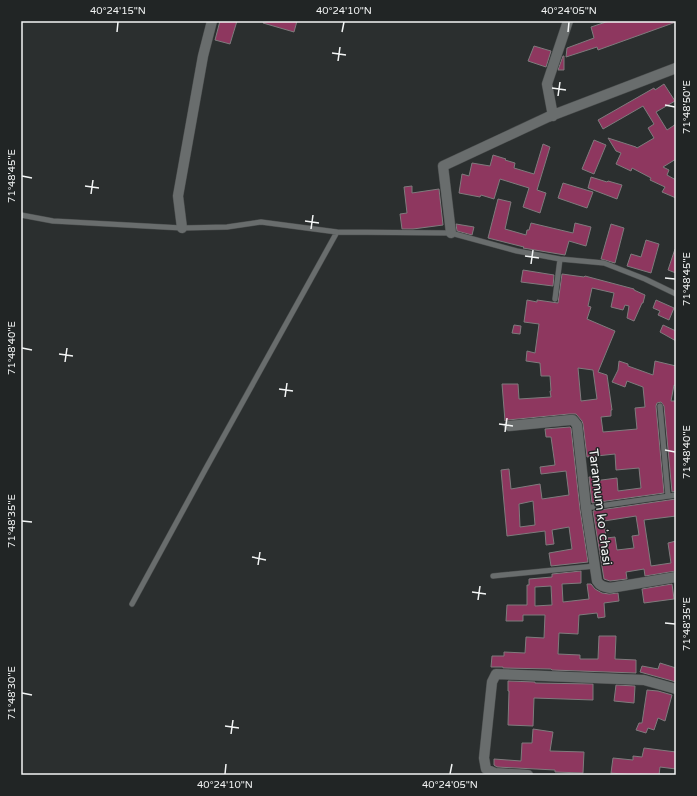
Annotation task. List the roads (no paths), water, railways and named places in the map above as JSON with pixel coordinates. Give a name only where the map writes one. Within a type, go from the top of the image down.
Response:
[{"type":"street","points":[[182,228],[178,196],[203,56],[212,21]]},
{"type":"street","points":[[553,116],[547,84],[568,21]]},
{"type":"street","points":[[450,233],[443,166],[553,116],[676,68]]},
{"type":"street","name":"Tarannum koʻchasi","points":[[509,426],[570,420],[575,422],[577,425],[586,508],[597,581],[601,586],[610,588],[676,577]]},
{"type":"street","points":[[528,775],[495,773],[486,770],[484,758],[492,682],[496,674],[644,680],[676,689]]},
{"type":"lane","points":[[21,215],[53,221],[182,228],[227,227],[261,222],[337,232],[450,233],[517,251],[560,259],[604,263],[645,278],[676,294]]},
{"type":"lane","points":[[132,604],[337,232]]},
{"type":"lane","points":[[555,299],[560,259]]},
{"type":"lane","points":[[660,406],[668,496]]},
{"type":"lane","points":[[586,508],[676,495]]},
{"type":"lane","points":[[493,576],[595,566]]}]
